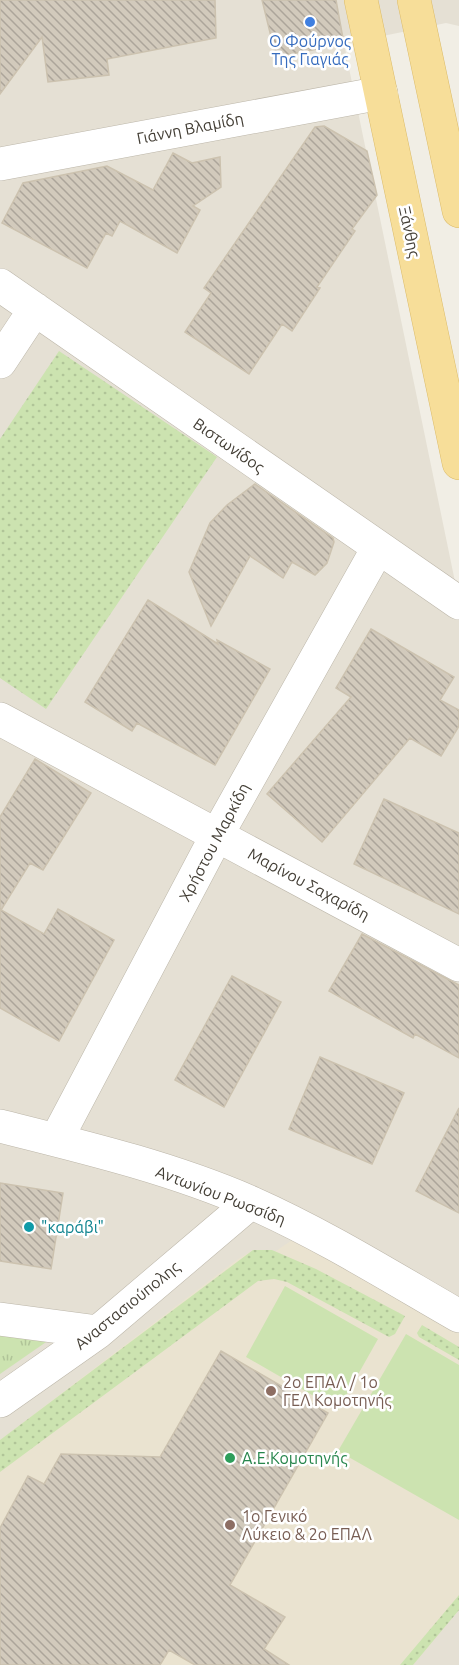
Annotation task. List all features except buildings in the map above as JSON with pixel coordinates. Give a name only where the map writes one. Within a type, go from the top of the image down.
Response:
[{"type":"main road","name":"Ξάνθης","points":[[362,0],[459,463]]},
{"type":"main road","points":[[414,0],[459,211]]},
{"type":"street","name":"Γιάννη Βλαμίδη","points":[[0,164],[381,93]]},
{"type":"street","name":"Βιστωνίδος","points":[[0,285],[459,603]]},
{"type":"street","points":[[0,362],[35,309]]},
{"type":"street","name":"Χρήστου Μαρκίδη","points":[[56,1140],[217,835],[378,548]]},
{"type":"street","name":"Μαρίνου Σαχαρίδη","points":[[0,719],[459,965]]},
{"type":"street","name":"Αντωνίου Ρωσσίδη","points":[[0,1126],[148,1166],[250,1203],[310,1231],[459,1316]]},
{"type":"street","name":"Αναστασιούπολης","points":[[0,1401],[98,1332],[250,1203]]},
{"type":"street","points":[[0,1319],[98,1332]]},
{"type":"shaded area","points":[[0,0],[459,0],[459,26],[446,23],[344,44],[459,601],[459,1665],[0,1665]]},
{"type":"shaded area","name":"2ο ΕΠΑΛ / 1ο ΓΕΛ Κομοτηνής","points":[[295,1238],[459,1330],[459,1610],[413,1665],[0,1665],[0,1440],[238,1259],[253,1250],[276,1251]]},
{"type":"green space","points":[[59,351],[217,457],[46,709],[0,678],[0,439]]},
{"type":"green space","points":[[253,1250],[272,1250],[316,1269],[405,1316],[395,1334],[389,1337],[287,1282],[274,1279],[258,1281],[0,1472],[0,1440]]},
{"type":"green space","points":[[285,1286],[378,1339],[338,1410],[246,1357]]},
{"type":"green space","points":[[422,1325],[459,1347],[459,1360],[419,1337],[417,1333]]},
{"type":"green space","points":[[0,1333],[49,1340],[0,1374]]},
{"type":"green space","points":[[406,1334],[459,1365],[459,1520],[338,1451]]},
{"type":"green space","points":[[459,1595],[459,1610],[413,1665],[400,1665]]},
{"type":"place","name":"Ο Φούρνος Της Γιαγιάς","points":[[310,22]]},
{"type":"place","name":"\"καράβι\"","points":[[29,1227]]},
{"type":"place","name":"2ο ΕΠΑΛ / 1ο ΓΕΛ Κομοτηνής","points":[[271,1391]]},
{"type":"place","name":"Α.Ε.Κομοτηνής","points":[[230,1458]]},
{"type":"place","name":"1ο Γενικό Λύκειο & 2ο ΕΠΑΛ","points":[[230,1525]]}]
